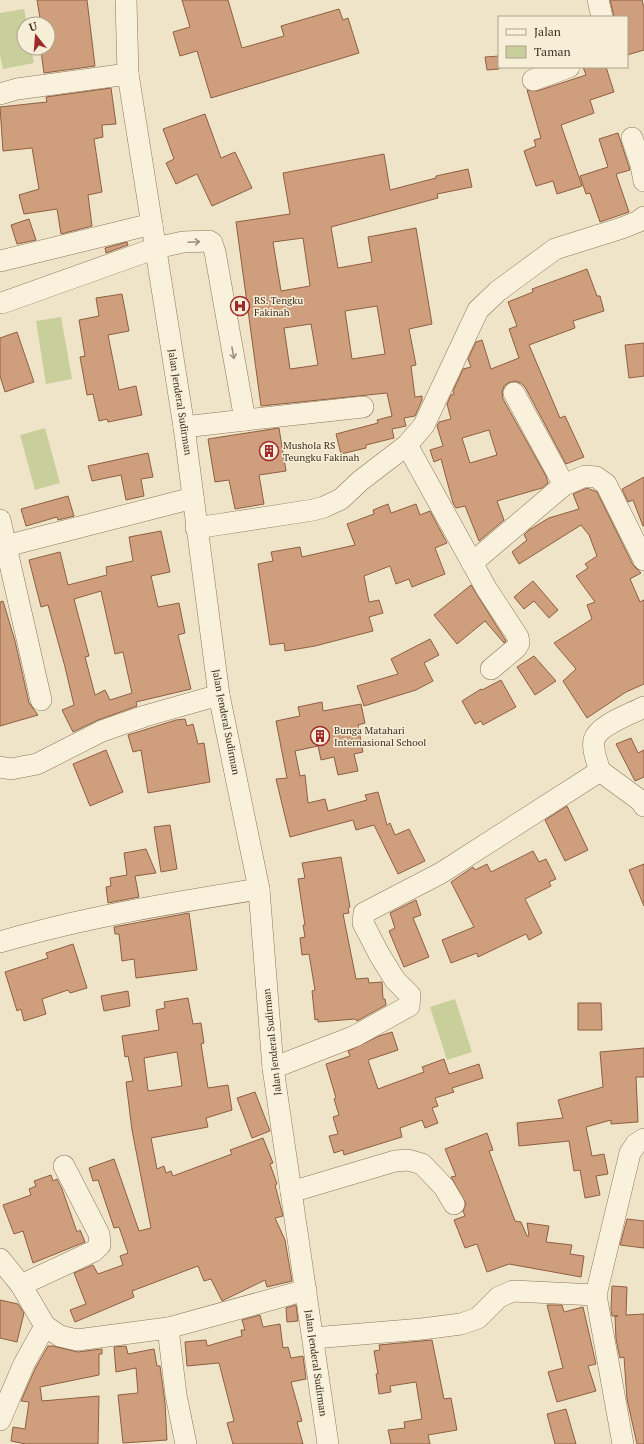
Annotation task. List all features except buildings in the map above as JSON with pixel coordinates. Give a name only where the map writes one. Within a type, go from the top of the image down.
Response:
[{"type":"street","name":"Jalan Jenderal Sudirman","points":[[126,0],[128,74],[184,427],[219,695],[259,889],[273,1068],[328,1444]]},
{"type":"street","points":[[598,0],[602,16]]},
{"type":"street","points":[[533,80],[566,68]]},
{"type":"street","points":[[0,94],[17,89],[128,74]]},
{"type":"street","points":[[632,138],[641,164],[644,181]]},
{"type":"street","points":[[196,528],[313,510],[328,506],[341,498],[360,481],[407,445],[424,425],[478,310],[498,290],[555,249],[622,228],[638,222],[644,217]]},
{"type":"street","points":[[0,261],[152,224]]},
{"type":"street","points":[[2,302],[156,248],[182,242],[209,241],[212,243],[215,252],[245,420]]},
{"type":"street","points":[[514,393],[564,485]]},
{"type":"street","points":[[184,427],[363,407]]},
{"type":"street","points":[[407,445],[472,563],[519,641],[516,648],[491,669]]},
{"type":"street","points":[[472,563],[564,485],[585,476],[596,477],[606,484],[644,560]]},
{"type":"street","points":[[6,546],[194,498]]},
{"type":"street","points":[[0,520],[41,700]]},
{"type":"street","points":[[0,767],[11,769],[37,764],[102,731],[145,716],[219,695]]},
{"type":"street","points":[[644,707],[604,727],[596,735],[594,748],[600,771],[641,801],[644,806]]},
{"type":"street","points":[[273,1068],[354,1036],[409,1006],[410,995],[395,980],[379,954],[363,923],[364,913],[441,873],[600,771]]},
{"type":"street","points":[[0,942],[39,930],[104,915],[259,889]]},
{"type":"street","points":[[623,1444],[596,1295],[630,1153],[636,1144],[644,1139]]},
{"type":"street","points":[[291,1192],[395,1161],[408,1160],[422,1164],[444,1187],[454,1204]]},
{"type":"street","points":[[21,1285],[94,1251],[100,1245],[99,1234],[64,1166]]},
{"type":"street","points":[[0,1259],[21,1285],[46,1326],[60,1336],[77,1340],[168,1328],[306,1290]]},
{"type":"street","points":[[313,1338],[422,1329],[461,1324],[478,1318],[500,1297],[512,1291],[596,1295]]},
{"type":"street","points":[[0,1420],[24,1364],[46,1326]]},
{"type":"street","points":[[168,1328],[176,1395],[186,1444]]},
{"type":"green space","points":[[24,9],[25,16],[16,16],[16,56],[33,56],[34,63],[3,69],[0,55],[0,13]]},
{"type":"green space","points":[[61,317],[72,379],[46,384],[36,321]]},
{"type":"green space","points":[[45,428],[60,483],[35,490],[20,435]]},
{"type":"green space","points":[[455,999],[472,1052],[447,1060],[430,1007]]},
{"type":"place","name":"RS. Tengku Fakinah","points":[[240,306]]},
{"type":"place","name":"Mushola RS Teungku Fakinah","points":[[269,451]]},
{"type":"place","name":"Bunga Matahari Internasional School","points":[[320,736]]}]
